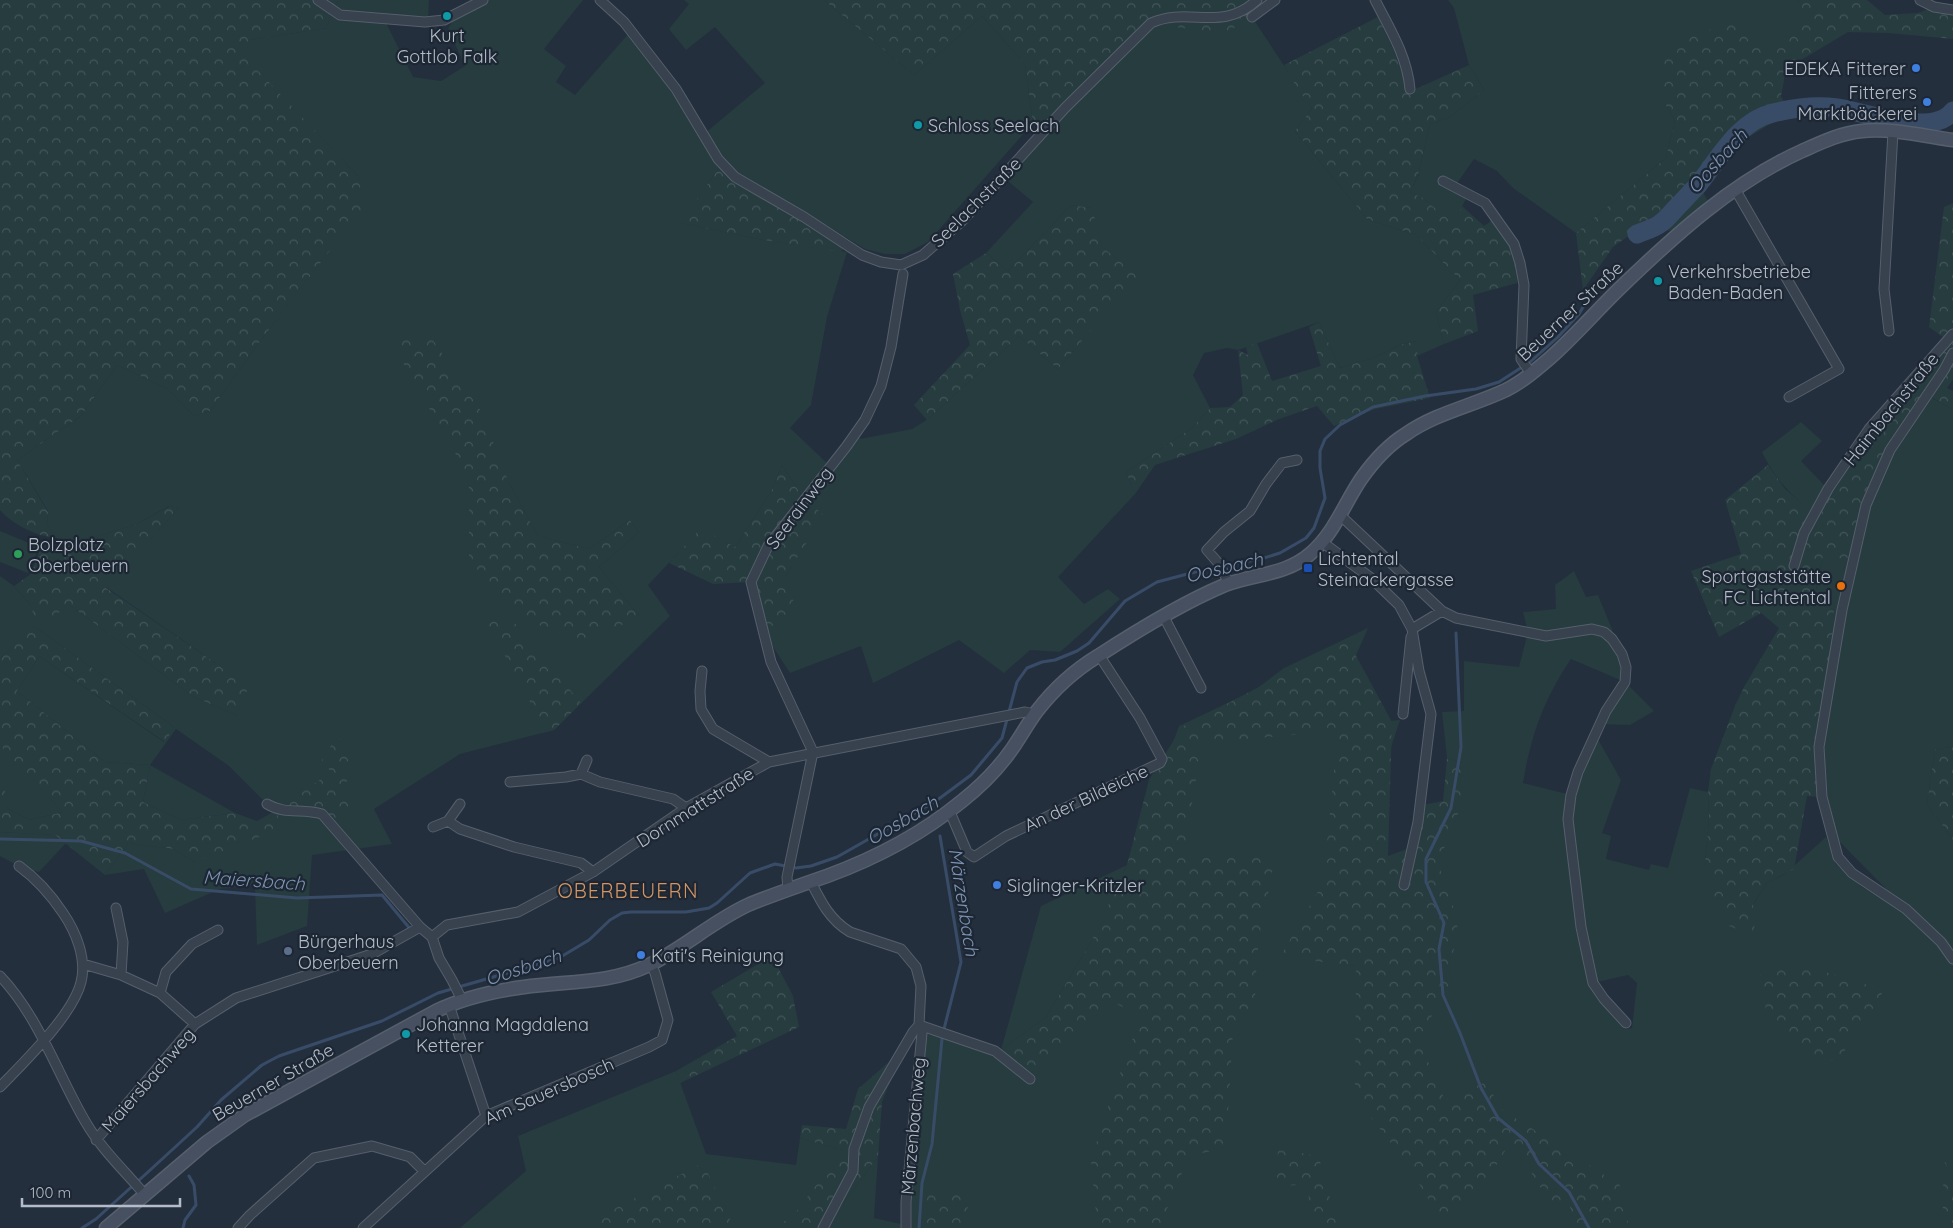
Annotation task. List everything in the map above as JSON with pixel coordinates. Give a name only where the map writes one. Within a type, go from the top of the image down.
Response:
[{"type":"main road","name":"Beuerner Straße","points":[[106,1228],[142,1192],[245,1115],[397,1031],[449,1005],[460,996],[521,987],[619,978],[651,964],[745,906],[811,882],[883,852],[950,812],[978,789],[1011,750],[1030,713],[1078,669],[1164,617],[1224,574],[1284,569],[1300,561],[1322,542],[1362,478],[1377,458],[1405,434],[1428,420],[1507,389],[1529,371],[1552,356],[1623,285],[1696,219],[1735,189],[1776,163],[1828,139],[1848,133],[1868,130],[1953,140]]},
{"type":"street","points":[[318,0],[340,16],[435,22],[456,15],[483,0]]},
{"type":"street","name":"Seelachstraße","points":[[600,0],[616,14],[676,89],[718,159],[735,177],[804,217],[862,255],[881,262],[901,265],[923,255],[962,220],[1065,108],[1151,23],[1162,18],[1176,16],[1213,18],[1229,16],[1244,10],[1257,0]]},
{"type":"street","points":[[1252,17],[1275,0]]},
{"type":"street","points":[[1375,0],[1396,40],[1408,73],[1410,89]]},
{"type":"street","points":[[1920,0],[1934,7],[1953,10]]},
{"type":"street","points":[[1889,331],[1884,289],[1893,132]]},
{"type":"street","points":[[1443,181],[1485,203],[1514,244],[1524,285],[1521,359],[1529,371]]},
{"type":"street","points":[[1735,189],[1839,369],[1790,397]]},
{"type":"street","name":"Seerainweg","points":[[813,752],[772,662],[751,582],[768,546],[865,420],[881,386],[892,347],[902,274]]},
{"type":"street","name":"Haimbachstraße","points":[[1794,566],[1804,533],[1837,476],[1869,430],[1953,334]]},
{"type":"street","name":"Haimbachstraße","points":[[1953,353],[1944,370],[1890,450],[1866,505],[1842,610],[1818,747],[1822,797],[1838,857],[1852,873],[1906,909],[1941,942],[1953,959]]},
{"type":"street","points":[[1224,574],[1207,550],[1224,532],[1250,511],[1266,484],[1282,463],[1297,460]]},
{"type":"street","points":[[1340,515],[1442,611],[1456,618],[1546,636],[1592,628],[1604,632],[1612,639],[1622,654],[1626,667],[1625,682],[1606,711],[1578,772],[1571,795],[1568,819],[1581,927],[1593,983],[1604,999],[1626,1023]]},
{"type":"street","points":[[1322,542],[1371,578],[1392,598],[1412,629],[1419,671],[1431,714],[1418,822],[1404,885]]},
{"type":"street","points":[[1412,629],[1442,611]]},
{"type":"street","points":[[1164,617],[1201,688]]},
{"type":"street","points":[[1403,714],[1412,629]]},
{"type":"street","name":"An der Bildeiche","points":[[950,812],[967,852],[974,857],[1006,836],[1160,763],[1162,759],[1140,718],[1099,655]]},
{"type":"street","points":[[702,671],[701,709],[713,729],[769,762]]},
{"type":"street","name":"Dornmattstraße","points":[[432,937],[447,925],[518,912],[594,872],[686,808],[769,762],[813,752],[1030,713]]},
{"type":"street","points":[[788,890],[787,877],[813,752]]},
{"type":"street","points":[[581,774],[587,760]]},
{"type":"street","points":[[510,782],[566,778],[581,774],[600,782],[674,798],[686,808]]},
{"type":"street","points":[[267,804],[276,810],[312,811],[322,814],[420,927],[432,937],[439,958],[460,996]]},
{"type":"street","points":[[433,827],[448,821],[460,804]]},
{"type":"street","points":[[448,821],[460,829],[514,847],[580,863],[594,872]]},
{"type":"street","points":[[0,1087],[66,1014],[81,982],[83,964],[72,926],[53,898],[32,876],[19,866]]},
{"type":"street","name":"Märzenbachweg","points":[[811,882],[824,908],[844,929],[901,949],[916,967],[921,986],[919,1025],[922,1033],[906,1202],[906,1228]]},
{"type":"street","points":[[116,908],[123,942],[121,975]]},
{"type":"street","name":"Maiersbachweg","points":[[96,1140],[195,1024],[236,998],[372,954],[420,927]]},
{"type":"street","points":[[160,993],[166,972],[192,944],[218,930]]},
{"type":"street","points":[[83,964],[121,975],[160,993],[195,1024]]},
{"type":"street","name":"Am Sauersbosch","points":[[363,1228],[486,1116],[641,1051],[662,1040],[668,1020],[651,964]]},
{"type":"street","points":[[0,976],[9,986],[44,1039],[84,1120],[96,1140],[142,1192]]},
{"type":"street","points":[[449,1005],[486,1116]]},
{"type":"street","points":[[823,1228],[853,1172],[854,1149],[869,1107],[919,1025],[995,1051],[1030,1079]]},
{"type":"street","points":[[238,1228],[314,1158],[372,1146],[410,1157],[424,1171]]},
{"type":"green space","points":[[0,0],[338,0],[326,28],[250,40],[245,57],[358,176],[364,206],[255,348],[210,411],[194,416],[168,389],[117,365],[81,416],[17,460],[48,512],[47,524],[57,538],[26,529],[11,520],[0,510]]},
{"type":"green space","points":[[338,0],[429,0],[428,21],[386,23],[413,77],[441,81],[465,66],[448,29],[456,15],[483,0],[583,0],[544,49],[566,66],[556,82],[575,95],[630,32],[704,134],[765,83],[715,27],[686,50],[669,29],[689,4],[684,0],[824,0],[914,75],[982,16],[1025,64],[1033,123],[928,242],[905,254],[885,254],[865,249],[781,198],[738,176],[705,136],[719,168],[681,223],[769,241],[847,252],[827,317],[811,405],[790,428],[830,466],[858,430],[860,439],[912,429],[928,419],[1019,336],[1058,369],[1138,274],[1102,247],[1091,208],[1071,205],[1008,271],[986,253],[1033,202],[1002,176],[1155,24],[1252,17],[1312,108],[1295,131],[1367,219],[1416,235],[1460,280],[1436,312],[1444,344],[1417,356],[1417,341],[1403,344],[1373,358],[1340,368],[1319,322],[1238,350],[1227,348],[1204,353],[1193,375],[1210,408],[1192,428],[1126,472],[1135,494],[1058,577],[1084,604],[1108,589],[1120,599],[1060,652],[1030,650],[1004,673],[959,640],[873,683],[861,646],[790,673],[764,633],[785,577],[823,515],[804,499],[782,465],[771,492],[735,547],[701,529],[648,585],[670,616],[554,730],[460,754],[374,809],[392,844],[312,855],[307,926],[257,945],[255,885],[220,889],[165,913],[144,869],[105,875],[128,843],[173,849],[195,862],[277,810],[267,804],[229,766],[176,729],[150,765],[105,762],[17,691],[39,656],[164,742],[174,727],[34,626],[1,658],[39,786],[63,812],[29,820],[5,807],[5,790],[0,790],[0,576],[14,586],[32,607],[71,606],[194,697],[238,716],[217,664],[106,587],[179,508],[169,506],[135,525],[63,547],[47,524],[48,511],[17,460],[81,416],[117,365],[168,389],[194,416],[210,411],[255,348],[363,206],[358,176],[244,57],[250,40],[326,28]],"holes":[[[469,477],[509,483],[538,536],[589,549],[630,520],[639,532],[599,567],[640,617],[469,560]]]},
{"type":"green space","points":[[824,0],[1267,0],[1252,17],[1224,34],[1155,24],[1050,129],[1033,123],[1025,64],[982,16],[914,75]]},
{"type":"green space","points":[[1448,0],[1797,0],[1810,19],[1766,57],[1665,104],[1675,121],[1666,158],[1576,233],[1513,188],[1497,171],[1474,159],[1455,186],[1469,193],[1453,224],[1423,198],[1410,192],[1418,176],[1420,176],[1418,175],[1430,124],[1450,117],[1484,90],[1469,65],[1454,8]]},
{"type":"green space","points":[[1797,0],[1867,0],[1885,15],[1918,13],[1934,7],[1953,8],[1953,39],[1889,33],[1848,32],[1786,69],[1781,96],[1789,113],[1735,145],[1700,187],[1709,203],[1673,231],[1642,226],[1613,247],[1583,290],[1576,233],[1666,158],[1675,121],[1665,104],[1661,64],[1683,37],[1739,22],[1766,56],[1809,19]]},
{"type":"green space","points":[[1378,17],[1394,51],[1409,92],[1469,65],[1484,90],[1450,117],[1430,124],[1418,175],[1410,192],[1423,198],[1453,223],[1462,206],[1484,226],[1494,219],[1512,249],[1516,263],[1517,283],[1473,295],[1478,331],[1444,344],[1436,312],[1460,280],[1416,235],[1367,219],[1295,131],[1312,108],[1299,91],[1284,65]]},
{"type":"green space","points":[[719,168],[847,240],[841,252],[769,241],[680,223]]},
{"type":"green space","points":[[1953,203],[1953,379],[1947,388],[1953,391],[1953,410],[1928,395],[1890,450],[1866,506],[1847,559],[1823,556],[1813,603],[1834,609],[1831,654],[1819,747],[1822,797],[1807,796],[1794,869],[1767,883],[1753,904],[1755,936],[1729,926],[1716,902],[1705,863],[1709,820],[1708,792],[1711,769],[1735,706],[1779,628],[1761,613],[1719,637],[1691,571],[1741,554],[1725,500],[1768,465],[1785,489],[1817,516],[1861,447],[1947,340],[1929,327],[1944,207]]},
{"type":"green space","points":[[1071,205],[1092,208],[1102,247],[1139,274],[1058,369],[1019,336],[927,420],[914,405],[970,345],[960,310],[953,274],[986,253],[1008,271]]},
{"type":"green space","points":[[1319,322],[1340,368],[1373,358],[1403,344],[1418,341],[1417,356],[1430,398],[1375,409],[1334,426],[1317,406],[1279,419],[1236,439],[1155,465],[1135,494],[1126,472],[1192,428],[1210,408],[1230,407],[1243,395],[1238,350],[1248,355],[1246,347],[1257,343],[1272,381],[1321,366],[1309,327]]},
{"type":"green space","points":[[429,334],[481,411],[509,483],[538,536],[589,549],[630,520],[639,532],[599,567],[640,617],[581,643],[520,617],[469,560],[469,477],[389,339]]},
{"type":"green space","points":[[1927,395],[1953,410],[1953,747],[1935,749],[1927,804],[1953,840],[1953,952],[1891,894],[1832,834],[1819,747],[1834,609],[1813,604],[1823,556],[1866,506],[1890,450]]},
{"type":"green space","points":[[1801,422],[1822,441],[1801,461],[1828,489],[1817,517],[1779,480],[1762,452]]},
{"type":"green space","points":[[782,465],[804,499],[824,515],[785,577],[795,606],[764,633],[751,582],[713,584],[669,563],[701,528],[735,547],[771,492]]},
{"type":"green space","points":[[170,506],[179,508],[106,588],[217,664],[248,688],[238,716],[194,697],[71,606],[34,626],[174,727],[165,742],[39,656],[17,691],[105,762],[150,765],[143,802],[181,820],[235,813],[257,821],[277,810],[280,829],[195,862],[173,849],[128,843],[105,875],[55,835],[0,832],[0,790],[5,789],[5,807],[29,820],[63,812],[3,749],[0,735],[1,658],[34,625],[32,607],[14,586],[31,574],[41,547],[63,547],[135,525]]},
{"type":"green space","name":"Bolzplatz Oberbeuern","points":[[0,531],[39,547],[28,573],[0,562]]},
{"type":"green space","points":[[1574,571],[1586,597],[1598,595],[1612,629],[1625,682],[1571,659],[1553,689],[1540,718],[1530,749],[1523,783],[1571,795],[1595,734],[1621,780],[1602,833],[1611,836],[1606,859],[1649,870],[1651,864],[1668,868],[1690,788],[1708,792],[1709,820],[1705,863],[1707,869],[1754,903],[1767,883],[1785,874],[1826,837],[1836,864],[1862,887],[1911,915],[1953,962],[1953,1228],[460,1228],[526,1171],[518,1136],[676,1071],[706,1154],[796,1165],[800,1138],[843,1150],[840,1207],[878,1157],[874,1218],[905,1225],[926,1034],[1001,1050],[1041,906],[1127,865],[1123,873],[1132,871],[1151,802],[1179,726],[1255,690],[1284,668],[1368,628],[1339,695],[1378,722],[1400,720],[1384,769],[1349,965],[1356,966],[1356,991],[1455,821],[1462,763],[1447,758],[1442,712],[1464,711],[1464,661],[1519,667],[1528,632],[1523,612],[1556,609],[1555,585]],"holes":[[[1092,940],[1064,1042],[1001,1050],[1046,1017]],[[1628,975],[1637,983],[1632,1028],[1624,1029],[1609,1012],[1593,983]]]},
{"type":"green space","points":[[508,615],[581,703],[554,730],[542,733],[528,697],[487,624]]},
{"type":"green space","points":[[1348,641],[1392,722],[1388,856],[1407,849],[1423,805],[1443,801],[1447,758],[1462,763],[1462,804],[1438,863],[1458,921],[1448,989],[1418,1039],[1445,1100],[1488,1081],[1498,1107],[1620,1185],[1629,1228],[1578,1228],[1569,1205],[1548,1199],[1511,1141],[1488,1179],[1441,1220],[1405,1161],[1355,1097],[1356,966],[1280,957],[1323,883],[1338,731],[1202,743],[1183,858],[1275,856],[1257,955],[1255,999],[1233,1029],[1226,1148],[1189,1156],[1159,1228],[1102,1228],[1097,1224],[1091,1161],[1103,1120],[1141,1016],[1108,1000],[1039,1066],[1024,1065],[1001,1050],[1046,1017],[1092,940],[1127,865],[1149,780],[1182,727]]},
{"type":"green space","points":[[1625,682],[1654,711],[1630,725],[1600,724]]},
{"type":"green space","points":[[337,736],[353,752],[356,762],[343,789],[357,808],[330,823],[322,814],[277,810],[331,772],[322,760]]},
{"type":"green space","points":[[1953,747],[1953,840],[1927,804],[1935,749]]},
{"type":"green space","points":[[150,765],[235,813],[181,820],[143,802]]},
{"type":"green space","points":[[0,832],[55,835],[66,843],[39,872],[20,867],[0,856]]},
{"type":"green space","points":[[772,956],[793,996],[799,1027],[680,1083],[676,1071],[737,1036],[711,992]]},
{"type":"green space","points":[[1772,967],[1822,971],[1884,990],[1860,1030],[1837,1061],[1818,1059],[1768,1022],[1760,975]]},
{"type":"green space","points":[[890,1061],[897,1064],[882,1102],[878,1157],[824,1228],[774,1228],[794,1215],[842,1150],[800,1138],[802,1125],[846,1129],[858,1089]]},
{"type":"green space","points":[[1278,1150],[1308,1154],[1319,1158],[1338,1228],[1312,1228],[1307,1184],[1276,1187]]},
{"type":"green space","points":[[1945,1161],[1953,1180],[1953,1228],[1946,1228],[1942,1202]]},
{"type":"green space","points":[[703,1163],[734,1228],[577,1228]]},
{"type":"green space","points":[[929,1188],[968,1195],[967,1228],[922,1228]]},
{"type":"waterway","name":"Oosbach","points":[[1637,234],[1665,220],[1698,185],[1739,132],[1761,117],[1789,110],[1821,107],[1837,108],[1880,118],[1914,123],[1943,119],[1953,111]]},
{"type":"waterway","name":"Oosbach","points":[[82,1228],[96,1219],[197,1127],[221,1100],[262,1065],[279,1056],[382,1021],[438,993],[559,958],[589,940],[610,920],[622,913],[686,912],[709,908],[750,873],[775,864],[796,868],[811,866],[837,857],[936,801],[971,775],[1002,738],[1017,682],[1027,668],[1077,651],[1089,643],[1125,601],[1157,582],[1264,558],[1280,553],[1306,538],[1314,528],[1325,498],[1320,468],[1320,451],[1325,439],[1340,425],[1373,407],[1425,396],[1476,389],[1499,382],[1530,362],[1558,337],[1579,314],[1591,293]]},
{"type":"waterway","points":[[1456,633],[1461,747],[1451,808],[1426,859],[1426,882],[1444,923],[1439,949],[1443,995],[1481,1088],[1498,1118],[1526,1141],[1539,1164],[1569,1192],[1589,1228]]},
{"type":"waterway","name":"Märzenbach","points":[[940,836],[961,962],[944,1029]]},
{"type":"waterway","name":"Maiersbach","points":[[0,839],[81,841],[125,853],[191,889],[297,898],[382,895],[411,930]]},
{"type":"waterway","name":"Märzenbach","points":[[919,1228],[922,1183],[932,1144],[942,1039]]},
{"type":"waterway","points":[[183,1228],[185,1220],[196,1205],[194,1185],[189,1176]]},
{"type":"place","name":"Kurt Gottlob Falk","points":[[447,16]]},
{"type":"place","name":"EDEKA Fitterer","points":[[1916,68]]},
{"type":"place","name":"Fitterers Marktbäckerei","points":[[1927,102]]},
{"type":"place","name":"Schloss Seelach","points":[[918,125]]},
{"type":"place","name":"Verkehrsbetriebe Baden-Baden","points":[[1658,281]]},
{"type":"place","name":"Bolzplatz Oberbeuern","points":[[18,554]]},
{"type":"place","name":"Lichtental Steinackergasse","points":[[1308,568]]},
{"type":"place","name":"Sportgaststätte FC Lichtental","points":[[1841,586]]},
{"type":"place","name":"Siglinger-Kritzler","points":[[997,885]]},
{"type":"place","name":"Bürgerhaus Oberbeuern","points":[[288,951]]},
{"type":"place","name":"Kati's Reinigung","points":[[641,955]]},
{"type":"place","name":"Johanna Magdalena Ketterer","points":[[406,1034]]},
{"type":"district","name":"OBERBEUERN","points":[[628,890]]}]
